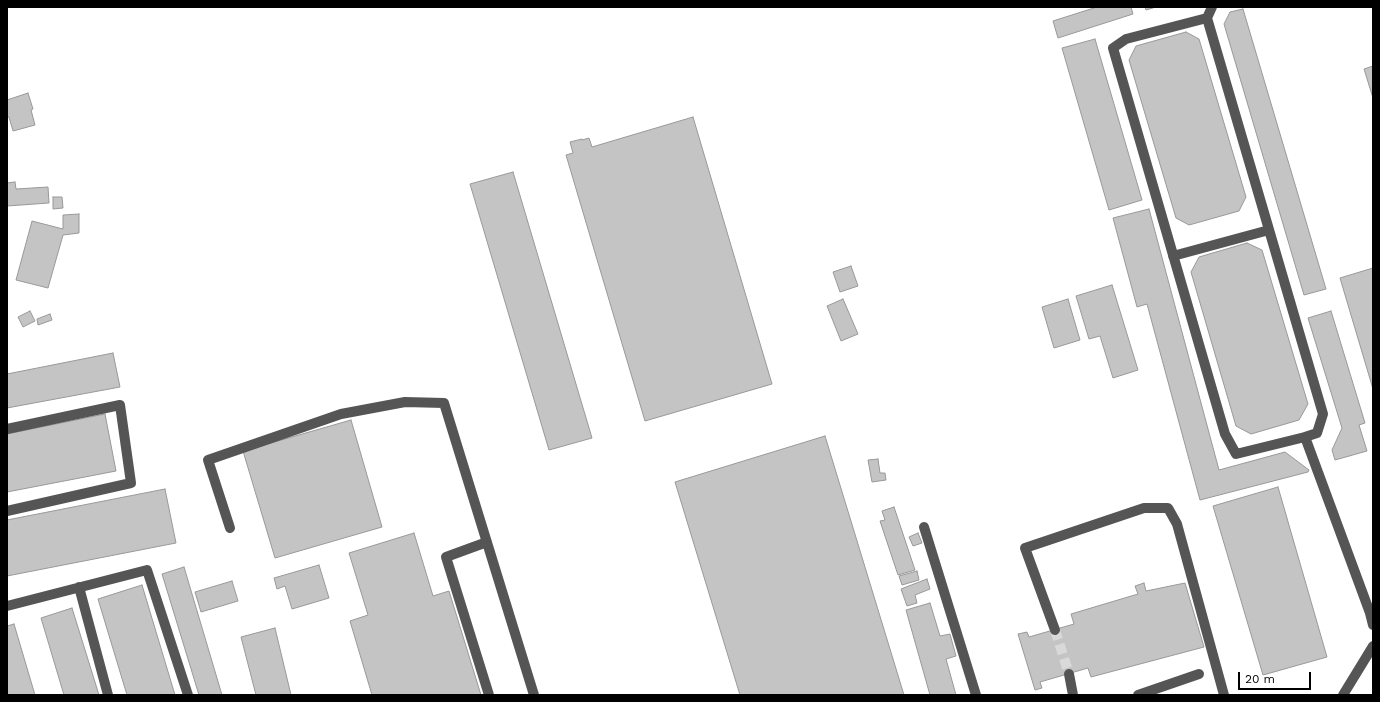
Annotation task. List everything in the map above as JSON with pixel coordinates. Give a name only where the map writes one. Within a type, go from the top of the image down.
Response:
[{"type":"lane","points":[[1206,18],[1126,39],[1113,48],[1225,434],[1236,454],[1317,433],[1323,414],[1206,18],[1212,7]]},
{"type":"lane","points":[[1173,256],[1269,230]]},
{"type":"lane","points":[[230,528],[208,460],[341,414],[405,402],[444,403],[534,695]]},
{"type":"lane","points":[[7,429],[120,405],[131,483],[7,511]]},
{"type":"lane","points":[[1305,437],[1370,613],[1373,625]]},
{"type":"lane","points":[[1055,630],[1025,548],[1144,508],[1168,508],[1177,524],[1224,695]]},
{"type":"lane","points":[[924,526],[976,695]]},
{"type":"lane","points":[[487,542],[446,557],[489,695]]},
{"type":"lane","points":[[7,606],[147,570],[188,695]]},
{"type":"lane","points":[[79,587],[108,695]]},
{"type":"lane","points":[[1343,695],[1373,646]]},
{"type":"lane","points":[[1069,674],[1073,695]]},
{"type":"lane","points":[[1138,695],[1199,674]]},
{"type":"building","points":[[1097,7],[1131,7],[1133,14],[1058,38],[1053,21]]},
{"type":"building","points":[[1145,7],[1156,7],[1146,10]]},
{"type":"building","points":[[1243,9],[1326,289],[1304,295],[1224,24],[1230,12]]},
{"type":"building","points":[[1186,32],[1199,39],[1246,197],[1239,211],[1189,225],[1176,218],[1129,60],[1136,46]]},
{"type":"building","points":[[1095,39],[1142,200],[1109,210],[1062,48]]},
{"type":"building","points":[[1373,66],[1373,98],[1364,69]]},
{"type":"building","points":[[28,93],[33,109],[31,110],[35,125],[13,131],[9,117],[7,117],[7,100]]},
{"type":"building","points":[[693,117],[772,384],[645,421],[566,155],[573,153],[570,142],[589,138],[592,147]]},
{"type":"building","points":[[513,172],[592,438],[549,450],[470,184]]},
{"type":"building","points":[[15,182],[16,189],[48,187],[49,203],[7,206],[7,183]]},
{"type":"building","points":[[53,197],[62,197],[63,208],[53,209]]},
{"type":"building","points":[[1149,209],[1219,470],[1285,452],[1309,470],[1308,472],[1200,500],[1147,304],[1137,307],[1113,218]]},
{"type":"building","points":[[79,214],[79,233],[63,235],[48,288],[16,280],[32,221],[63,229],[63,215]]},
{"type":"building","points":[[1247,243],[1262,250],[1308,404],[1299,420],[1251,434],[1236,426],[1191,272],[1199,257]]},
{"type":"building","points":[[851,266],[858,286],[840,292],[833,272]]},
{"type":"building","points":[[1373,268],[1373,389],[1340,278]]},
{"type":"building","points":[[1112,285],[1138,370],[1113,378],[1100,336],[1089,339],[1076,296]]},
{"type":"building","points":[[843,299],[858,334],[841,341],[827,306]]},
{"type":"building","points":[[1068,299],[1080,340],[1054,348],[1042,307]]},
{"type":"building","points":[[30,311],[35,321],[23,327],[18,317]]},
{"type":"building","points":[[1331,311],[1365,423],[1359,425],[1367,451],[1335,460],[1332,450],[1342,428],[1308,318]]},
{"type":"building","points":[[50,314],[52,320],[38,325],[37,319]]},
{"type":"building","points":[[113,353],[120,387],[7,408],[7,374]]},
{"type":"building","points":[[105,414],[116,471],[7,492],[7,434]]},
{"type":"building","points":[[351,420],[382,527],[275,558],[243,451]]},
{"type":"building","points":[[825,436],[904,695],[740,695],[675,482]]},
{"type":"building","points":[[878,459],[880,473],[885,473],[886,480],[872,482],[868,460]]},
{"type":"building","points":[[1278,487],[1327,657],[1263,675],[1213,506]]},
{"type":"building","points":[[165,489],[176,543],[7,576],[7,520]]},
{"type":"building","points":[[894,507],[915,570],[898,575],[880,521],[885,520],[882,511]]},
{"type":"building","points":[[414,533],[433,596],[449,591],[481,695],[372,695],[350,621],[368,615],[349,553]]},
{"type":"building","points":[[918,533],[922,543],[913,546],[909,537]]},
{"type":"building","points":[[319,565],[329,598],[292,609],[285,586],[277,589],[274,578]]},
{"type":"building","points":[[184,567],[222,695],[199,695],[162,574]]},
{"type":"building","points":[[917,571],[919,580],[902,585],[899,576]]},
{"type":"building","points":[[927,579],[930,589],[915,595],[917,603],[907,606],[901,589]]},
{"type":"building","points":[[232,581],[238,601],[201,612],[195,592]]},
{"type":"building","points":[[1144,583],[1146,591],[1185,583],[1204,647],[1091,677],[1088,668],[1040,682],[1042,688],[1035,690],[1018,634],[1027,632],[1029,637],[1074,624],[1071,614],[1138,594],[1135,586]]},
{"type":"building","points":[[142,585],[175,695],[127,695],[98,599]]},
{"type":"building","points":[[930,603],[940,636],[950,634],[956,656],[946,659],[956,695],[930,695],[906,610]]},
{"type":"building","points":[[72,608],[99,695],[64,695],[41,618]]},
{"type":"building","points":[[14,624],[35,695],[7,695],[7,626]]},
{"type":"building","points":[[275,628],[291,695],[256,695],[241,637]]},
{"type":"tunnel","points":[[1055,630],[1069,674]]}]
